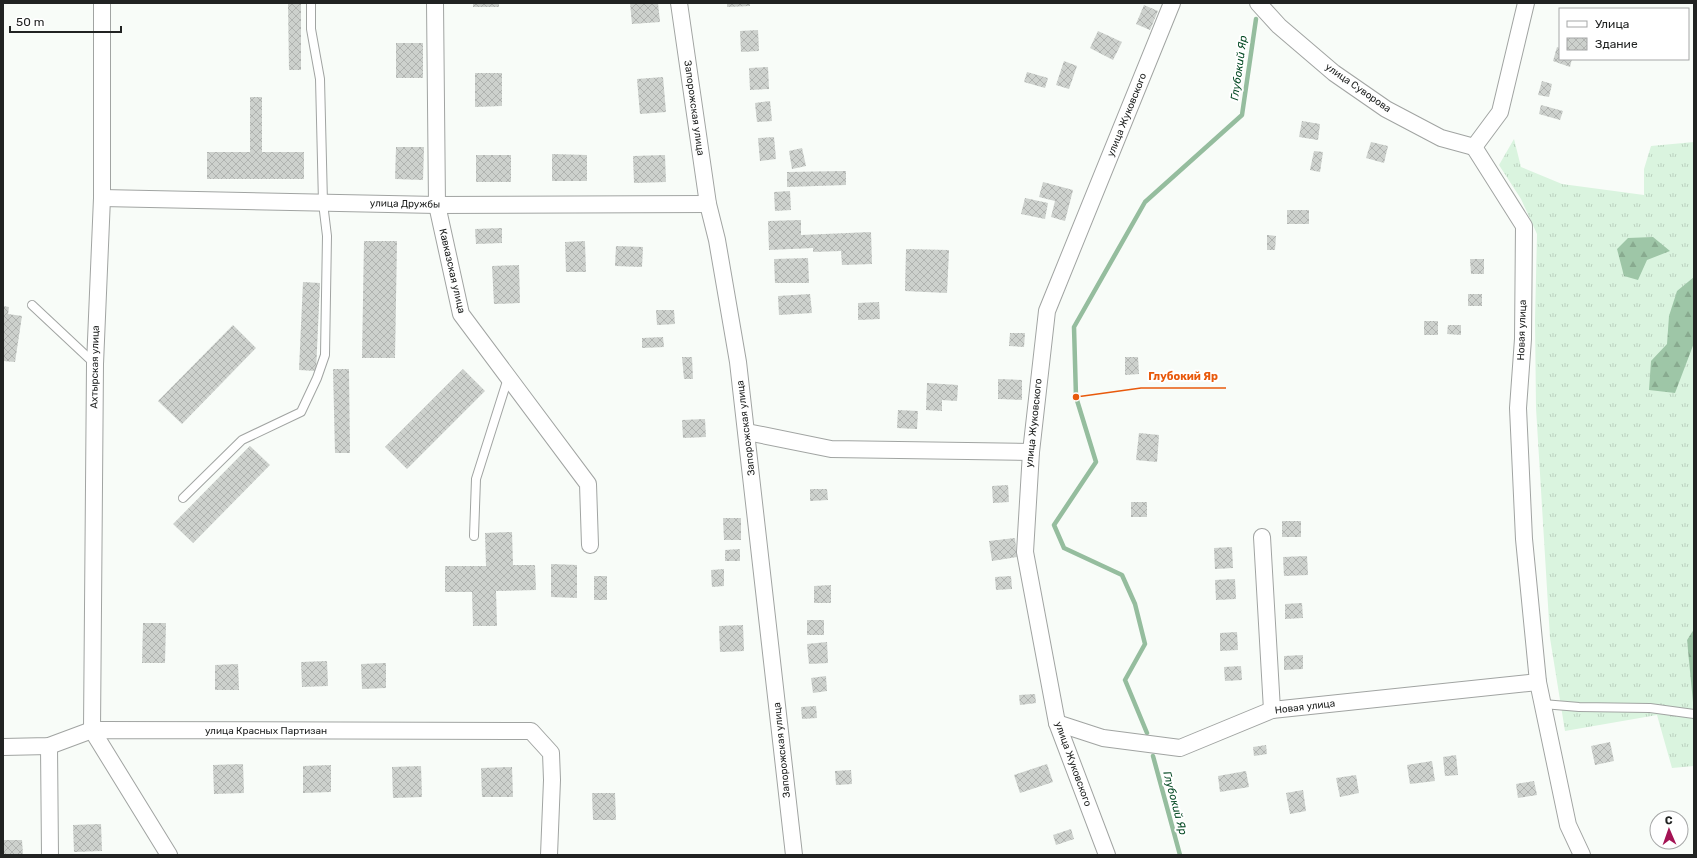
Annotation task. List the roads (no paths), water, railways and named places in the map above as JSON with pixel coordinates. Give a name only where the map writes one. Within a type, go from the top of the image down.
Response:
[{"type":"street","name":"Ахтырская улица","points":[[92,730],[95,364],[102,198],[102,3]]},
{"type":"street","name":"Кавказская улица","points":[[436,3],[437,205],[461,314],[588,484],[590,545]]},
{"type":"street","name":"Запорожская улица","points":[[679,3],[708,204],[717,240],[738,362],[794,855]]},
{"type":"street","name":"улица Жуковского","points":[[1107,855],[1057,723],[1025,552],[1031,452],[1047,311],[1172,3]]},
{"type":"street","name":"улица Суворова","points":[[1258,3],[1279,26],[1323,63],[1386,109],[1441,138],[1474,148]]},
{"type":"street","points":[[1474,148],[1500,112],[1526,3]]},
{"type":"street","name":"Новая улица","points":[[1474,148],[1524,226],[1523,339],[1518,408],[1524,539],[1538,682],[1568,825],[1582,855]]},
{"type":"street","name":"улица Дружбы","points":[[102,198],[437,205],[708,204]]},
{"type":"street","points":[[747,432],[831,449],[1031,452]]},
{"type":"street","points":[[1262,537],[1272,710]]},
{"type":"street","name":"Новая улица","points":[[1057,723],[1104,738],[1180,748],[1272,710],[1538,682]]},
{"type":"street","points":[[92,730],[169,855]]},
{"type":"street","name":"улица Красных Партизан","points":[[3,747],[50,746],[92,730],[531,731],[551,753],[552,780],[549,855]]},
{"type":"street","points":[[50,746],[50,855]]},
{"type":"lane","points":[[183,498],[242,440],[301,412],[317,378],[325,355],[327,236],[322,203],[320,79],[311,29],[311,3]]},
{"type":"lane","points":[[32,305],[95,364]]},
{"type":"lane","points":[[474,536],[476,479],[508,378]]},
{"type":"lane","points":[[1543,704],[1579,707],[1650,708],[1694,714]]},
{"type":"waterway","name":"Глубокий Яр","points":[[1147,733],[1125,680],[1145,644],[1135,604],[1122,575],[1064,548],[1054,525],[1096,462],[1076,397],[1074,327],[1145,202],[1242,115],[1256,19]]},
{"type":"waterway","name":"Глубокий Яр","points":[[1153,756],[1180,855]]},
{"type":"place","name":"Глубокий Яр","points":[[1076,397]]}]
